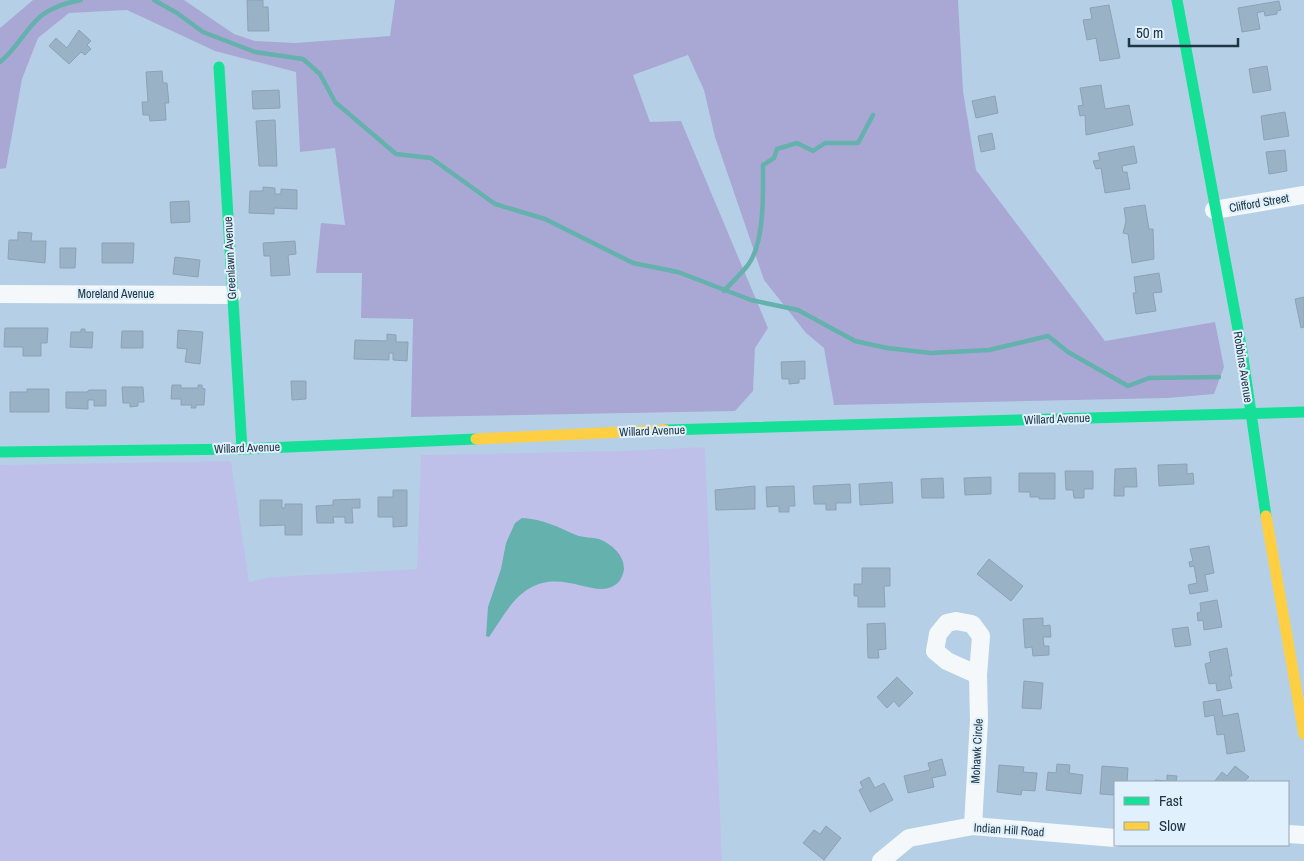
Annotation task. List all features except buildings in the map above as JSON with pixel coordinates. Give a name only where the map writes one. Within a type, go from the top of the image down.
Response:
[{"type":"main road","name":"Robbins Avenue","points":[[1177,0],[1214,210],[1242,351],[1256,460],[1304,734]]},
{"type":"main road","name":"Greenlawn Avenue","points":[[219,67],[242,449]]},
{"type":"main road","name":"Willard Avenue","points":[[0,452],[242,449],[718,428],[1304,412]]},
{"type":"street","name":"Clifford Street","points":[[1214,210],[1304,195]]},
{"type":"street","name":"Moreland Avenue","points":[[0,294],[232,295]]},
{"type":"street","name":"Mohawk Circle","points":[[973,826],[979,720],[978,675]]},
{"type":"street","name":"Indian Hill Road","points":[[880,861],[909,838],[973,826],[1114,838]]},
{"type":"street","points":[[1289,834],[1304,835]]},
{"type":"shaded area","points":[[33,0],[184,0],[234,34],[255,41],[295,43],[390,36],[395,0],[958,0],[963,91],[976,170],[1105,341],[1215,322],[1224,367],[1214,394],[1168,398],[834,405],[824,348],[806,333],[764,280],[715,137],[704,90],[688,55],[633,75],[650,122],[681,121],[768,328],[755,348],[753,391],[735,411],[411,417],[413,319],[361,318],[362,273],[316,273],[321,223],[345,225],[335,148],[300,152],[296,72],[215,51],[127,10],[69,13],[38,38],[22,79],[6,168],[0,169],[0,28]]},
{"type":"shaded area","points":[[705,447],[722,861],[0,861],[0,465],[231,461],[249,582],[271,577],[417,569],[421,455],[618,451]]},
{"type":"shaded area","points":[[522,518],[544,522],[579,536],[604,541],[622,559],[623,574],[617,584],[606,588],[597,589],[563,582],[537,585],[524,592],[514,601],[489,637],[486,636],[488,607],[501,569],[506,543],[515,523]]},
{"type":"waterway","points":[[0,62],[43,15],[61,5],[81,0]]},
{"type":"waterway","points":[[154,0],[177,13],[203,32],[255,52],[303,59],[320,74],[335,102],[396,154],[431,158],[495,204],[545,219],[633,263],[678,272],[751,300],[798,310],[855,341],[887,348],[931,353],[989,350],[1048,336],[1068,352],[1128,386],[1149,378],[1219,377]]},
{"type":"waterway","points":[[724,291],[748,265],[758,244],[762,217],[763,165],[774,158],[777,149],[797,143],[813,151],[825,143],[858,143],[873,115]]},
{"type":"traffic: fast","points":[[1177,0],[1242,351],[1266,516]]},
{"type":"traffic: fast","points":[[219,67],[242,449]]},
{"type":"traffic: fast","points":[[665,430],[1304,412]]},
{"type":"traffic: fast","points":[[0,452],[242,449],[476,439]]},
{"type":"traffic: slow","points":[[476,439],[665,430]]},
{"type":"traffic: slow","points":[[1266,516],[1304,734]]}]
